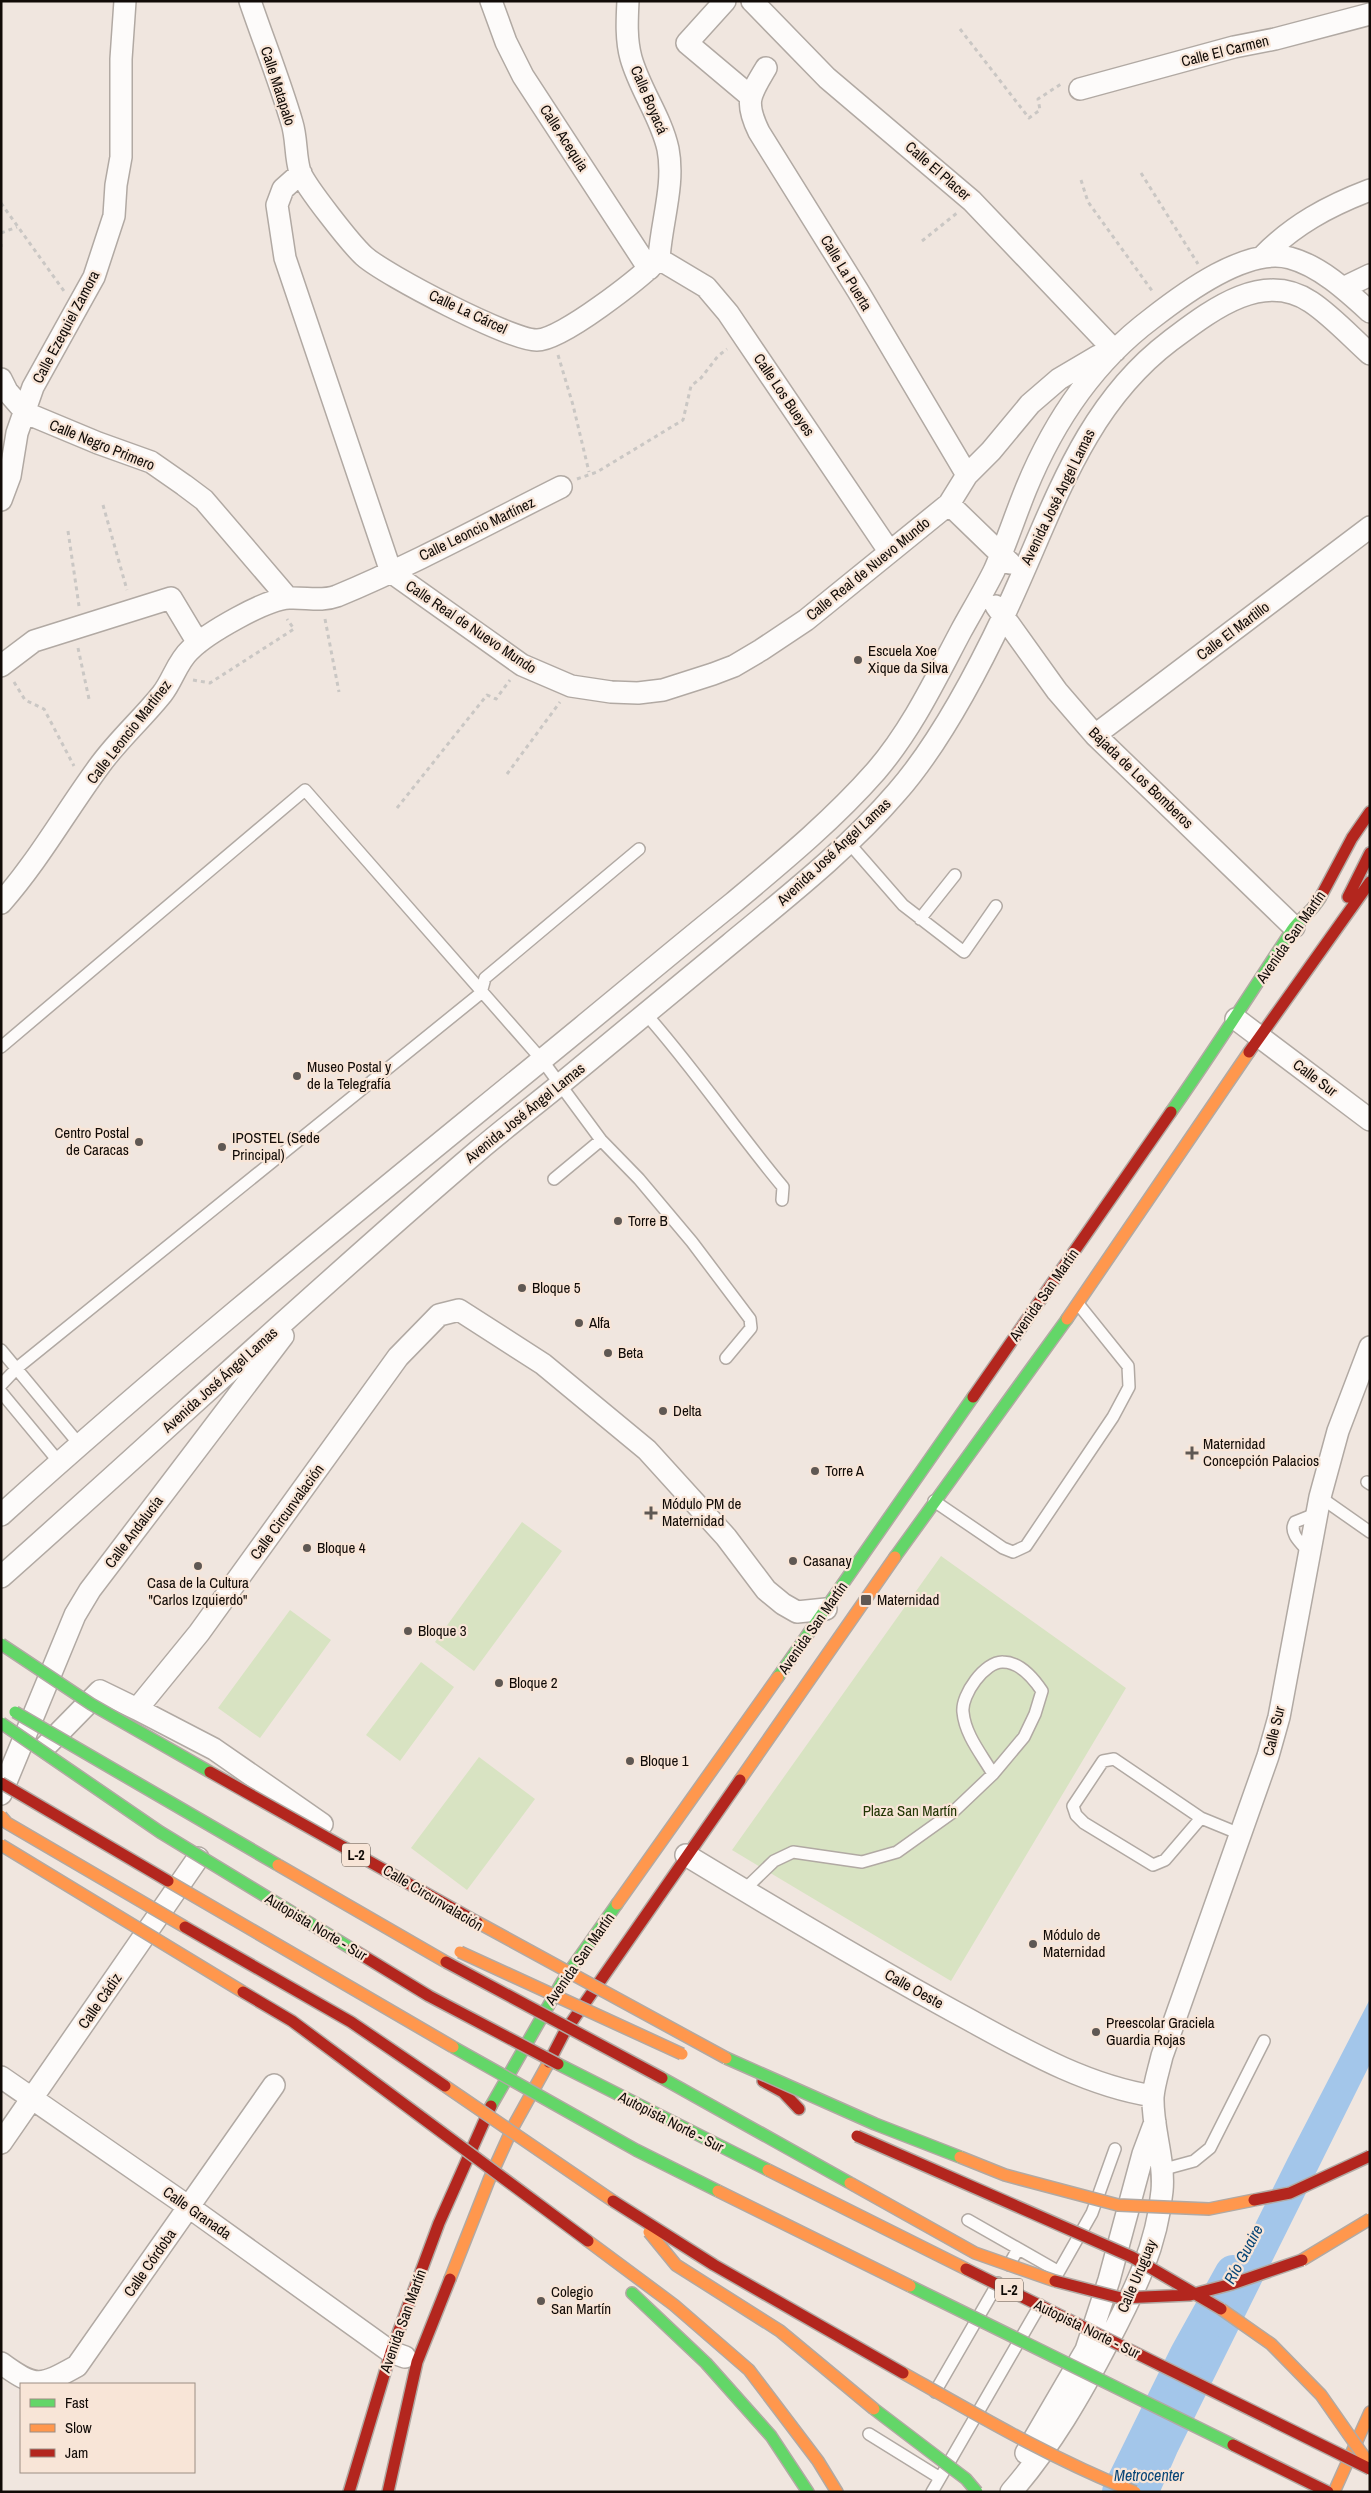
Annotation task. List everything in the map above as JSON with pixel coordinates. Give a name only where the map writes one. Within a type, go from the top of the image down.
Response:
[{"type":"main road","name":"Avenida San Martín","points":[[349,2492],[391,2352],[439,2223],[487,2114],[562,1982],[826,1609],[1236,1019],[1294,927],[1316,905],[1352,838],[1370,812]]},
{"type":"main road","points":[[1316,905],[1370,847]]},
{"type":"main road","points":[[1326,941],[1370,853]]},
{"type":"main road","name":"Avenida San Martín","points":[[388,2492],[417,2362],[486,2188],[541,2074],[586,1998],[934,1501],[1078,1304],[1259,1037],[1370,882]]},
{"type":"main road","name":"L-2","points":[[1,1644],[116,1719],[335,1844],[783,2092],[803,2111],[756,2089]]},
{"type":"main road","points":[[1,1704],[480,1982],[679,2087],[975,2253],[1066,2286],[1121,2298],[1190,2294],[1232,2284],[1308,2258],[1370,2219]]},
{"type":"main road","name":"Autopista Norte - Sur","points":[[1,1723],[160,1832],[429,1996],[648,2111],[1370,2469]]},
{"type":"main road","points":[[2,1789],[636,2150],[1328,2492]]},
{"type":"main road","points":[[1,1816],[7,1823],[152,1909],[220,1945],[351,2022],[637,2217],[714,2265],[1003,2430],[1102,2479],[1135,2492]]},
{"type":"main road","points":[[1,1845],[292,2021],[674,2304],[749,2370],[818,2461],[836,2492]]},
{"type":"main road","points":[[265,1858],[412,1929]]},
{"type":"main road","points":[[447,1946],[695,2060]]},
{"type":"main road","points":[[718,2055],[875,2124],[1005,2175],[1118,2205],[1209,2209],[1290,2193],[1370,2156]]},
{"type":"main road","points":[[842,2129],[1132,2257],[1233,2316],[1271,2344],[1321,2395],[1370,2465]]},
{"type":"main road","points":[[637,2217],[676,2265],[780,2331],[870,2406],[966,2479],[976,2492]]},
{"type":"main road","points":[[588,2241],[605,2270]]},
{"type":"main road","points":[[626,2288],[706,2363],[771,2436],[808,2492]]},
{"type":"main road","points":[[1334,2492],[1370,2412]]},
{"type":"street","name":"Calle Ezequiel Zamora","points":[[1,500],[10,476],[18,433],[33,387],[94,277],[114,216],[121,157],[121,59],[125,1]]},
{"type":"street","name":"Calle Matapalo","points":[[250,1],[292,124],[301,173]]},
{"type":"street","name":"Calle Acequia","points":[[491,1],[506,42],[523,76],[654,264]]},
{"type":"street","name":"Calle Boyacá","points":[[628,1],[627,35],[631,58],[664,132],[669,152],[670,174],[661,235],[654,264]]},
{"type":"street","points":[[725,1],[687,43],[750,96],[766,68]]},
{"type":"street","name":"Calle El Placer","points":[[761,3],[827,78],[972,201],[1115,351]]},
{"type":"street","name":"Calle El Carmen","points":[[1080,89],[1234,47],[1275,39],[1370,14]]},
{"type":"street","name":"Calle La Puerta","points":[[750,96],[751,116],[758,132],[858,291],[967,475]]},
{"type":"street","name":"Calle La Cárcel","points":[[301,173],[326,209],[364,256],[382,268],[494,327],[537,340],[553,336]]},
{"type":"street","name":"Calle Real de Nuevo Mundo","points":[[301,173],[283,189],[277,205],[285,258],[391,572],[522,665],[571,686],[638,693],[663,690],[734,666],[806,620],[949,504],[967,475],[991,451],[1030,404],[1059,379],[1098,356],[1115,351]]},
{"type":"street","points":[[1262,257],[1292,229],[1307,219],[1339,202],[1370,190]]},
{"type":"street","name":"Avenida José Angel Lamas","points":[[983,592],[1028,484],[1069,407],[1094,372],[1115,351],[1165,309],[1208,280],[1262,257],[1290,258],[1309,266],[1343,288],[1370,312]]},
{"type":"street","name":"Calle Los Bueyes","points":[[654,264],[706,287],[744,336],[889,551]]},
{"type":"street","points":[[553,336],[654,264]]},
{"type":"street","points":[[1343,288],[1370,275]]},
{"type":"street","name":"Avenida José Angel Lamas","points":[[1004,616],[1020,576],[1075,456],[1094,423],[1117,391],[1167,343],[1208,315],[1252,292],[1268,288],[1292,293],[1310,302],[1370,354]]},
{"type":"street","name":"Calle Negro Primero","points":[[1,379],[7,391],[26,413],[98,443],[151,462],[204,500],[281,599]]},
{"type":"street","name":"Calle Leoncio Martínez","points":[[1,903],[28,871],[121,737],[159,697],[173,676],[179,662],[198,643],[262,605],[281,599],[321,600],[334,597],[391,572],[561,487]]},
{"type":"street","points":[[949,504],[1001,552],[1020,576]]},
{"type":"street","name":"Calle El Martillo","points":[[1095,735],[1370,527]]},
{"type":"street","points":[[983,592],[1004,616]]},
{"type":"street","name":"Avenida José Ángel Lamas","points":[[1,1515],[79,1444],[221,1324],[754,885],[846,803],[901,739],[928,696],[983,592]]},
{"type":"street","points":[[2,666],[34,641],[171,598],[198,643]]},
{"type":"street","name":"Bajada de Los Bomberos","points":[[1004,616],[1057,691],[1095,735],[1294,927]]},
{"type":"street","name":"Avenida José Ángel Lamas","points":[[1,1577],[480,1148],[561,1084],[774,908],[848,842],[898,791],[925,756],[954,711],[1004,616]]},
{"type":"street","name":"Calle Sur","points":[[1236,1019],[1370,1120]]},
{"type":"street","name":"Calle Andalucía","points":[[2,1789],[75,1615],[90,1590],[313,1296]]},
{"type":"street","name":"Calle Circunvalación","points":[[562,1982],[555,1970],[401,1881],[249,1771],[214,1749],[137,1709],[199,1634],[398,1357],[439,1315],[459,1310],[543,1364],[646,1450],[726,1537],[766,1590],[783,1604],[797,1612],[826,1609]]},
{"type":"street","name":"Calle Sur","points":[[1153,2096],[1162,2056],[1268,1756],[1279,1717],[1317,1506],[1338,1431],[1369,1353]]},
{"type":"street","points":[[2,1789],[100,1691],[137,1709]]},
{"type":"street","name":"Calle Oeste","points":[[686,1855],[850,1954],[1020,2047],[1124,2092],[1153,2096]]},
{"type":"street","name":"Calle Cádiz","points":[[1,2143],[198,1858]]},
{"type":"street","name":"Calle Granada","points":[[1,2077],[391,2352],[417,2362]]},
{"type":"street","name":"Calle Córdoba","points":[[1,2363],[21,2378],[49,2382],[77,2366],[274,2085]]},
{"type":"street","name":"Calle Uruguay","points":[[1009,2492],[1064,2421],[1134,2292],[1150,2252],[1159,2221],[1163,2188],[1153,2096]]},
{"type":"street","name":"Calle Uruguay","points":[[1009,2492],[1017,2451],[1086,2350],[1111,2273],[1143,2154],[1156,2120]]},
{"type":"lane","points":[[1,1047],[305,790],[542,1060],[602,1140],[663,1207],[750,1319],[751,1328],[726,1358]]},
{"type":"lane","points":[[848,842],[903,905],[964,952],[996,906]]},
{"type":"lane","points":[[1,1385],[16,1368],[482,993],[484,978],[639,849]]},
{"type":"lane","points":[[920,919],[954,875]]},
{"type":"lane","points":[[646,1013],[670,1041],[756,1155],[784,1188],[782,1200]]},
{"type":"lane","points":[[554,1180],[602,1140]]},
{"type":"lane","points":[[934,1501],[1003,1548],[1013,1552],[1026,1546],[1113,1417],[1129,1387],[1128,1366],[1078,1304]]},
{"type":"lane","points":[[1,1350],[79,1444]]},
{"type":"lane","points":[[1,1392],[59,1462]]},
{"type":"lane","points":[[1317,1506],[1370,1532]]},
{"type":"lane","points":[[744,1890],[774,1861],[793,1852],[862,1862],[897,1852],[953,1812],[993,1774],[1024,1737],[1035,1714],[1042,1691],[1034,1678],[1019,1668],[1004,1662],[991,1665],[971,1685],[963,1710],[968,1730],[993,1774]]},
{"type":"lane","points":[[1201,1818],[1165,1860],[1153,1865],[1084,1823],[1076,1815],[1073,1806],[1103,1762],[1114,1759],[1201,1818],[1240,1834]]},
{"type":"lane","points":[[1161,2170],[1194,2161],[1210,2148],[1264,2041]]},
{"type":"lane","points":[[932,2492],[1092,2213],[1115,2149]]},
{"type":"lane","points":[[968,2220],[1059,2272]]},
{"type":"lane","points":[[932,2398],[1018,2249]]},
{"type":"lane","points":[[893,2374],[1017,2451]]},
{"type":"lane","points":[[869,2434],[940,2478]]},
{"type":"path","points":[[960,29],[1029,118],[1040,110],[1038,99],[1064,82],[1080,89]]},
{"type":"path","points":[[1141,173],[1208,280]]},
{"type":"path","points":[[1081,180],[1088,202],[1165,309]]},
{"type":"path","points":[[922,242],[972,201]]},
{"type":"path","points":[[1,203],[77,307]]},
{"type":"path","points":[[1,232],[17,227]]},
{"type":"path","points":[[553,336],[574,405],[589,472]]},
{"type":"path","points":[[561,487],[589,472],[597,472],[683,420],[691,386],[701,378],[718,356],[744,336]]},
{"type":"path","points":[[103,505],[132,610]]},
{"type":"path","points":[[68,531],[78,628],[89,699]]},
{"type":"path","points":[[173,676],[210,683],[294,629],[281,599]]},
{"type":"path","points":[[321,600],[339,692]]},
{"type":"path","points":[[397,808],[487,695],[496,699],[522,665]]},
{"type":"path","points":[[2,666],[25,700],[44,709],[86,786]]},
{"type":"path","points":[[507,774],[571,686]]},
{"type":"green space","points":[[522,1522],[562,1551],[474,1671],[435,1642]]},
{"type":"green space","name":"Plaza San Martín","points":[[941,1556],[1126,1688],[951,1981],[732,1850]]},
{"type":"green space","points":[[290,1610],[331,1640],[260,1738],[218,1708]]},
{"type":"green space","points":[[421,1662],[454,1687],[400,1761],[366,1735]]},
{"type":"green space","points":[[479,1757],[535,1799],[467,1890],[411,1848]]},
{"type":"water","name":"Metrocenter","points":[[1370,1999],[1370,2064],[1177,2453],[1160,2492],[1122,2492],[1288,2158]]},
{"type":"waterway","name":"Río Guaire","points":[[1120,2492],[1188,2354],[1233,2273]]},
{"type":"traffic: fast","points":[[1171,1112],[1292,930],[1320,898]]},
{"type":"traffic: fast","points":[[895,1557],[1067,1319]]},
{"type":"traffic: fast","points":[[778,1677],[973,1397]]},
{"type":"traffic: fast","points":[[1,1644],[91,1704],[210,1772]]},
{"type":"traffic: fast","points":[[15,1712],[278,1865]]},
{"type":"traffic: fast","points":[[1,1723],[160,1832],[352,1949]]},
{"type":"traffic: fast","points":[[491,2106],[562,1982],[617,1904]]},
{"type":"traffic: fast","points":[[453,2047],[636,2150],[718,2191]]},
{"type":"traffic: fast","points":[[726,2058],[875,2124],[960,2157]]},
{"type":"traffic: fast","points":[[558,2064],[768,2170]]},
{"type":"traffic: fast","points":[[662,2078],[850,2183]]},
{"type":"traffic: fast","points":[[910,2286],[1233,2445]]},
{"type":"traffic: fast","points":[[632,2293],[706,2363],[771,2436],[808,2492]]},
{"type":"traffic: fast","points":[[874,2409],[966,2479],[977,2492]]},
{"type":"traffic: slow","points":[[1067,1319],[1249,1052]]},
{"type":"traffic: slow","points":[[740,1780],[895,1557]]},
{"type":"traffic: slow","points":[[617,1904],[778,1677]]},
{"type":"traffic: slow","points":[[1,1816],[7,1823],[185,1927]]},
{"type":"traffic: slow","points":[[1,1845],[243,1992]]},
{"type":"traffic: slow","points":[[278,1865],[446,1962]]},
{"type":"traffic: slow","points":[[168,1881],[453,2047]]},
{"type":"traffic: slow","points":[[477,1922],[726,2058]]},
{"type":"traffic: slow","points":[[460,1952],[682,2054]]},
{"type":"traffic: slow","points":[[450,2279],[489,2180],[513,2127],[549,2062]]},
{"type":"traffic: slow","points":[[445,2086],[613,2201]]},
{"type":"traffic: slow","points":[[960,2157],[1005,2175],[1118,2205],[1209,2209],[1254,2200]]},
{"type":"traffic: slow","points":[[768,2170],[966,2269]]},
{"type":"traffic: slow","points":[[850,2183],[975,2253],[1055,2281]]},
{"type":"traffic: slow","points":[[718,2191],[910,2286]]},
{"type":"traffic: slow","points":[[1302,2260],[1370,2219]]},
{"type":"traffic: slow","points":[[649,2232],[676,2265],[780,2331],[874,2409]]},
{"type":"traffic: slow","points":[[588,2241],[674,2305],[749,2370],[818,2461],[837,2492]]},
{"type":"traffic: slow","points":[[1221,2309],[1271,2344],[1321,2395],[1370,2465]]},
{"type":"traffic: slow","points":[[903,2373],[1046,2452],[1135,2492]]},
{"type":"traffic: slow","points":[[1334,2492],[1370,2412]]},
{"type":"traffic: jam","points":[[1320,898],[1352,838],[1370,812]]},
{"type":"traffic: jam","points":[[1348,897],[1370,853]]},
{"type":"traffic: jam","points":[[1249,1052],[1370,882]]},
{"type":"traffic: jam","points":[[973,1397],[1171,1112]]},
{"type":"traffic: jam","points":[[210,1772],[477,1922]]},
{"type":"traffic: jam","points":[[549,2062],[564,2033],[740,1780]]},
{"type":"traffic: jam","points":[[1,1783],[168,1881]]},
{"type":"traffic: jam","points":[[185,1927],[351,2022],[445,2086]]},
{"type":"traffic: jam","points":[[352,1949],[429,1996],[558,2064]]},
{"type":"traffic: jam","points":[[446,1962],[662,2078]]},
{"type":"traffic: jam","points":[[243,1992],[292,2021],[588,2241]]},
{"type":"traffic: jam","points":[[763,2081],[783,2092],[799,2109]]},
{"type":"traffic: jam","points":[[349,2492],[391,2352],[439,2223],[491,2106]]},
{"type":"traffic: jam","points":[[857,2136],[1132,2257],[1221,2309]]},
{"type":"traffic: jam","points":[[1254,2200],[1290,2193],[1370,2156]]},
{"type":"traffic: jam","points":[[613,2201],[714,2265],[903,2373]]},
{"type":"traffic: jam","points":[[1055,2281],[1121,2298],[1190,2295],[1232,2284],[1302,2260]]},
{"type":"traffic: jam","points":[[966,2269],[1370,2469]]},
{"type":"traffic: jam","points":[[388,2492],[417,2362],[450,2279]]},
{"type":"traffic: jam","points":[[1233,2445],[1328,2492]]},
{"type":"place","name":"Escuela Xoe Xique da Silva","points":[[858,660]]},
{"type":"place","name":"Museo Postal y de la Telegrafía","points":[[297,1076]]},
{"type":"place","name":"Centro Postal de Caracas","points":[[139,1142]]},
{"type":"place","name":"IPOSTEL (Sede Principal)","points":[[222,1147]]},
{"type":"place","name":"Torre B","points":[[618,1221]]},
{"type":"place","name":"Bloque 5","points":[[522,1288]]},
{"type":"place","name":"Alfa","points":[[579,1323]]},
{"type":"place","name":"Beta","points":[[608,1353]]},
{"type":"place","name":"Delta","points":[[663,1411]]},
{"type":"place","name":"Maternidad Concepción Palacios","points":[[1192,1453]]},
{"type":"place","name":"Torre A","points":[[815,1471]]},
{"type":"place","name":"Módulo PM de Maternidad","points":[[651,1513]]},
{"type":"place","name":"Bloque 4","points":[[307,1548]]},
{"type":"place","name":"Casanay","points":[[793,1561]]},
{"type":"place","name":"Casa de la Cultura \"Carlos Izquierdo\"","points":[[198,1566]]},
{"type":"place","name":"Maternidad","points":[[866,1600]]},
{"type":"place","name":"Bloque 3","points":[[408,1631]]},
{"type":"place","name":"Bloque 2","points":[[499,1683]]},
{"type":"place","name":"Bloque 1","points":[[630,1761]]},
{"type":"place","name":"Módulo de Maternidad","points":[[1033,1944]]},
{"type":"place","name":"Preescolar Graciela Guardia Rojas","points":[[1096,2032]]},
{"type":"place","name":"Colegio San Martín","points":[[541,2301]]}]
